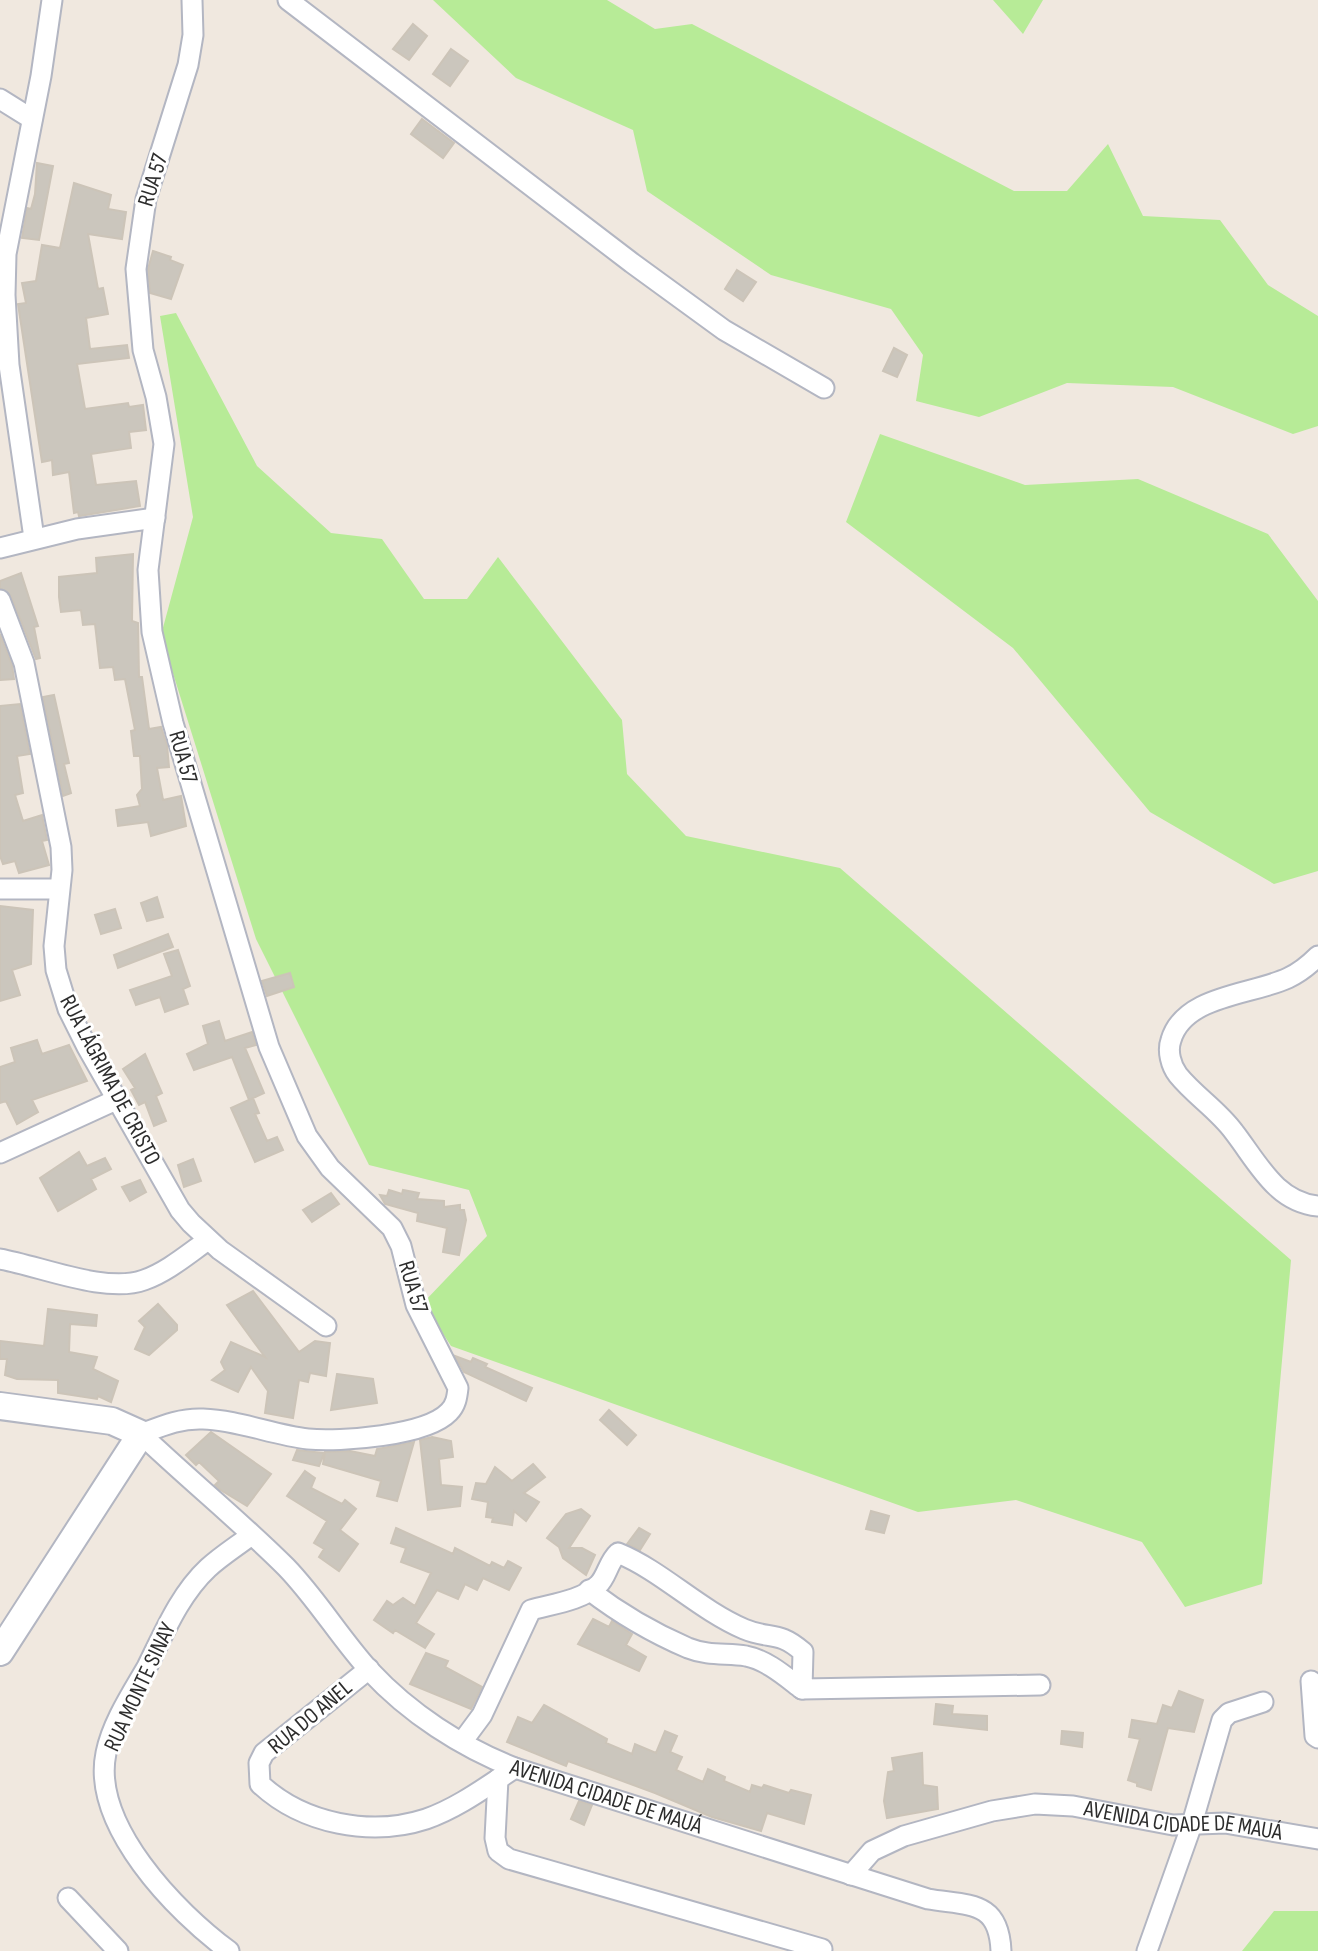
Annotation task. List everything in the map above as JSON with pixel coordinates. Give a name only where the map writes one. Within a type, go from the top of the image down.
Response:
[{"type":"street","points":[[34,538],[5,369],[6,254],[52,0]]},
{"type":"street","name":"RUA 57","points":[[141,1434],[180,1420],[202,1419],[312,1439],[353,1438],[406,1430],[435,1422],[448,1413],[456,1402],[458,1388],[416,1305],[401,1246],[392,1228],[330,1168],[307,1136],[269,1047],[173,723],[152,632],[147,598],[164,443],[138,319],[137,258],[146,199],[188,65],[193,35],[192,0]]},
{"type":"street","points":[[288,0],[642,271],[724,330],[824,388]]},
{"type":"street","points":[[0,99],[32,119]]},
{"type":"street","points":[[0,548],[34,538],[155,518]]},
{"type":"street","name":"RUA LÁGRIMA DE CRISTO","points":[[0,600],[24,663],[61,846],[54,946],[56,970],[68,1009],[180,1210],[208,1240],[326,1326]]},
{"type":"street","points":[[0,889],[59,889]]},
{"type":"street","points":[[1318,956],[1288,978],[1194,1011],[1174,1029],[1169,1054],[1177,1074],[1222,1115],[1271,1183],[1294,1200],[1318,1206]]},
{"type":"street","points":[[0,1153],[118,1099]]},
{"type":"street","points":[[0,1259],[109,1285],[129,1284],[158,1273],[208,1240]]},
{"type":"street","name":"AVENIDA CIDADE DE MAUÁ","points":[[0,1406],[112,1421],[141,1434],[308,1591],[369,1669],[417,1714],[462,1742],[515,1768],[851,1875],[872,1851],[904,1836],[992,1811],[1035,1804],[1073,1806],[1191,1826],[1225,1823],[1317,1837]]},
{"type":"street","points":[[0,1652],[141,1434]]},
{"type":"street","name":"RUA MONTE SINAY","points":[[229,1951],[201,1930],[177,1906],[135,1851],[119,1826],[105,1792],[104,1770],[112,1734],[178,1606],[208,1569],[250,1536]]},
{"type":"street","points":[[462,1742],[481,1715],[531,1610],[572,1600],[599,1584],[610,1560],[618,1553],[630,1558],[695,1604],[736,1625],[746,1630],[787,1638],[803,1652],[802,1689]]},
{"type":"street","points":[[589,1590],[615,1609],[688,1648],[713,1656],[748,1656],[771,1667],[802,1689],[1040,1685]]},
{"type":"street","name":"RUA DO ANEL","points":[[369,1669],[264,1753],[259,1763],[260,1784],[276,1799],[296,1810],[332,1821],[366,1827],[401,1825],[428,1818],[515,1768]]},
{"type":"street","points":[[1311,1681],[1315,1736],[1318,1738]]},
{"type":"street","points":[[1147,1951],[1191,1826],[1222,1720],[1229,1713],[1263,1702]]},
{"type":"street","points":[[498,1779],[495,1838],[498,1851],[509,1859],[822,1949]]},
{"type":"street","points":[[851,1875],[928,1899],[977,1906],[988,1912],[997,1924],[1001,1951]]},
{"type":"street","points":[[68,1898],[118,1951]]},
{"type":"green space","points":[[433,0],[607,0],[655,29],[692,24],[1014,191],[1067,191],[1108,144],[1143,216],[1220,220],[1268,285],[1318,316],[1318,426],[1293,434],[1173,387],[1067,383],[979,417],[916,401],[923,355],[891,309],[771,275],[647,191],[633,130],[516,78]]},
{"type":"green space","points":[[993,0],[1043,0],[1023,34]]},
{"type":"green space","points":[[176,313],[257,466],[331,533],[382,539],[424,599],[467,599],[498,557],[622,720],[627,774],[686,836],[840,868],[1291,1260],[1262,1584],[1185,1607],[1142,1542],[1016,1500],[918,1512],[451,1346],[423,1303],[487,1236],[469,1190],[369,1165],[256,939],[161,635],[193,517],[160,316]]},
{"type":"green space","points":[[880,434],[1025,485],[1138,479],[1268,534],[1318,601],[1318,871],[1274,884],[1150,812],[1013,648],[846,522]]},
{"type":"green space","points":[[1274,1911],[1318,1911],[1318,1951],[1242,1951]]},
{"type":"building","points":[[413,24],[427,36],[409,60],[393,49]]},
{"type":"building","points":[[451,49],[468,61],[450,86],[433,74]]},
{"type":"building","points":[[422,119],[454,143],[443,158],[411,134]]},
{"type":"building","points":[[37,163],[53,166],[39,240],[22,238],[27,208],[31,209],[35,194]]},
{"type":"building","points":[[74,183],[111,195],[108,209],[126,212],[122,239],[88,234],[98,289],[103,288],[108,314],[86,318],[90,349],[127,345],[129,358],[77,364],[85,409],[128,403],[129,407],[143,405],[146,430],[129,432],[131,448],[91,454],[96,485],[136,481],[140,506],[79,516],[78,512],[74,513],[69,472],[53,475],[52,460],[42,462],[18,304],[26,303],[22,283],[36,281],[42,245],[60,248]]},
{"type":"building","points":[[153,251],[171,257],[170,260],[183,265],[171,299],[150,293],[148,269]]},
{"type":"building","points":[[737,270],[756,282],[743,301],[725,289]]},
{"type":"building","points":[[894,348],[907,355],[897,377],[883,371]]},
{"type":"building","points":[[133,554],[132,621],[138,623],[139,677],[142,677],[149,729],[161,727],[167,745],[169,767],[157,768],[163,800],[181,796],[186,826],[151,836],[148,822],[118,826],[116,810],[140,806],[137,795],[142,789],[140,756],[134,756],[131,731],[135,730],[125,679],[115,680],[113,667],[100,668],[95,624],[83,625],[81,610],[61,612],[59,597],[59,577],[97,573],[96,558]]},
{"type":"building","points":[[21,573],[38,626],[34,627],[40,658],[36,659],[11,596],[0,588],[0,581]]},
{"type":"building","points":[[0,634],[12,665],[14,679],[0,680]]},
{"type":"building","points":[[54,695],[69,763],[64,764],[71,793],[63,796],[43,697]]},
{"type":"building","points":[[20,704],[30,754],[17,756],[23,793],[15,795],[23,821],[42,815],[47,840],[42,841],[49,865],[19,873],[15,861],[3,864],[0,856],[0,706]]},
{"type":"building","points":[[157,897],[163,917],[147,921],[141,903]]},
{"type":"building","points":[[0,906],[33,910],[31,964],[12,970],[20,995],[0,1001]]},
{"type":"building","points":[[115,909],[121,928],[101,934],[95,915]]},
{"type":"building","points":[[168,934],[173,947],[118,968],[114,955]]},
{"type":"building","points":[[178,950],[190,986],[183,989],[188,1004],[165,1012],[160,997],[136,1005],[130,990],[172,976],[164,954]]},
{"type":"building","points":[[290,973],[294,987],[267,996],[262,981]]},
{"type":"building","points":[[219,1021],[225,1041],[252,1032],[256,1045],[245,1048],[264,1093],[249,1100],[232,1057],[194,1070],[187,1054],[208,1044],[203,1026]]},
{"type":"building","points":[[37,1040],[42,1054],[69,1045],[87,1081],[32,1100],[38,1112],[17,1124],[6,1101],[0,1103],[0,1067],[15,1062],[11,1048]]},
{"type":"building","points":[[145,1054],[162,1093],[156,1096],[166,1121],[154,1126],[145,1102],[139,1105],[131,1090],[135,1088],[123,1069]]},
{"type":"building","points":[[253,1098],[259,1113],[255,1114],[267,1141],[277,1137],[283,1150],[255,1162],[231,1108]]},
{"type":"building","points":[[79,1152],[87,1166],[105,1158],[111,1169],[91,1179],[96,1189],[58,1211],[40,1178]]},
{"type":"building","points":[[193,1159],[201,1181],[184,1187],[178,1165]]},
{"type":"building","points":[[140,1180],[146,1192],[130,1201],[122,1187]]},
{"type":"building","points":[[389,1190],[402,1194],[403,1190],[419,1193],[417,1199],[444,1201],[444,1207],[460,1205],[466,1220],[459,1255],[443,1252],[447,1228],[417,1221],[418,1213],[385,1204],[380,1195],[387,1196]]},
{"type":"building","points":[[331,1193],[339,1204],[312,1222],[303,1210]]},
{"type":"building","points":[[253,1291],[299,1352],[315,1341],[330,1343],[326,1376],[310,1373],[308,1382],[299,1380],[293,1418],[265,1413],[268,1391],[251,1367],[238,1392],[212,1380],[225,1370],[221,1362],[231,1342],[265,1357],[227,1305]]},
{"type":"building","points":[[158,1304],[177,1325],[177,1330],[149,1355],[135,1349],[145,1327],[139,1321]]},
{"type":"building","points":[[48,1309],[97,1315],[96,1326],[70,1324],[69,1352],[97,1357],[93,1369],[118,1381],[111,1402],[98,1396],[97,1399],[58,1393],[58,1380],[17,1379],[5,1375],[7,1359],[0,1359],[0,1341],[44,1346]]},
{"type":"building","points":[[455,1356],[471,1362],[473,1358],[487,1364],[485,1367],[532,1388],[526,1401],[464,1372]]},
{"type":"building","points":[[337,1374],[373,1379],[377,1403],[331,1410]]},
{"type":"building","points":[[609,1410],[636,1435],[627,1445],[600,1420]]},
{"type":"building","points":[[211,1432],[271,1474],[247,1506],[219,1489],[215,1485],[219,1481],[199,1462],[196,1465],[186,1455]]},
{"type":"building","points":[[432,1437],[451,1441],[453,1457],[439,1459],[441,1485],[462,1487],[460,1506],[428,1510],[420,1440]]},
{"type":"building","points":[[414,1442],[397,1501],[377,1496],[381,1481],[323,1464],[325,1452],[350,1451],[375,1456],[377,1449]]},
{"type":"building","points":[[297,1450],[324,1453],[319,1466],[293,1460]]},
{"type":"building","points":[[533,1464],[545,1477],[524,1493],[539,1502],[526,1521],[514,1511],[512,1525],[492,1522],[493,1518],[486,1517],[488,1502],[472,1499],[476,1483],[486,1484],[495,1467],[512,1481]]},
{"type":"building","points":[[305,1471],[315,1478],[311,1488],[342,1504],[345,1500],[356,1509],[340,1530],[358,1544],[339,1571],[319,1557],[324,1549],[314,1543],[327,1521],[287,1496]]},
{"type":"building","points":[[581,1509],[590,1516],[569,1548],[582,1548],[595,1555],[586,1575],[563,1558],[559,1547],[547,1538],[566,1514]]},
{"type":"building","points":[[871,1511],[889,1516],[884,1533],[866,1529]]},
{"type":"building","points":[[396,1528],[453,1554],[455,1548],[490,1566],[492,1562],[504,1568],[508,1561],[521,1568],[509,1590],[483,1578],[477,1590],[465,1584],[458,1599],[437,1590],[416,1623],[434,1634],[425,1648],[395,1630],[393,1633],[374,1620],[387,1601],[393,1605],[403,1598],[415,1606],[431,1573],[401,1562],[406,1548],[391,1543]]},
{"type":"building","points":[[639,1528],[650,1534],[640,1550],[627,1544]]},
{"type":"building","points":[[593,1619],[609,1627],[612,1621],[632,1634],[626,1645],[646,1657],[639,1671],[578,1644]]},
{"type":"building","points":[[426,1653],[448,1661],[445,1667],[482,1687],[471,1709],[410,1684]]},
{"type":"building","points":[[1179,1691],[1203,1700],[1194,1732],[1168,1728],[1151,1790],[1137,1786],[1137,1783],[1128,1780],[1140,1739],[1129,1737],[1132,1720],[1157,1724],[1163,1705],[1172,1708]]},
{"type":"building","points":[[936,1704],[953,1706],[952,1714],[987,1716],[987,1730],[934,1724]]},
{"type":"building","points":[[544,1705],[607,1739],[606,1743],[632,1754],[635,1744],[656,1753],[665,1731],[677,1736],[670,1752],[682,1757],[676,1770],[703,1782],[708,1769],[725,1777],[724,1781],[750,1792],[752,1785],[762,1788],[764,1785],[789,1793],[791,1790],[811,1795],[804,1824],[767,1813],[761,1831],[712,1817],[568,1761],[566,1766],[507,1742],[518,1717],[532,1723]]},
{"type":"building","points":[[1062,1731],[1083,1733],[1082,1747],[1061,1744]]},
{"type":"building","points":[[922,1753],[923,1785],[937,1787],[938,1809],[887,1818],[884,1801],[888,1772],[894,1771],[892,1758]]},
{"type":"building","points":[[579,1801],[592,1805],[584,1825],[571,1819]]}]
